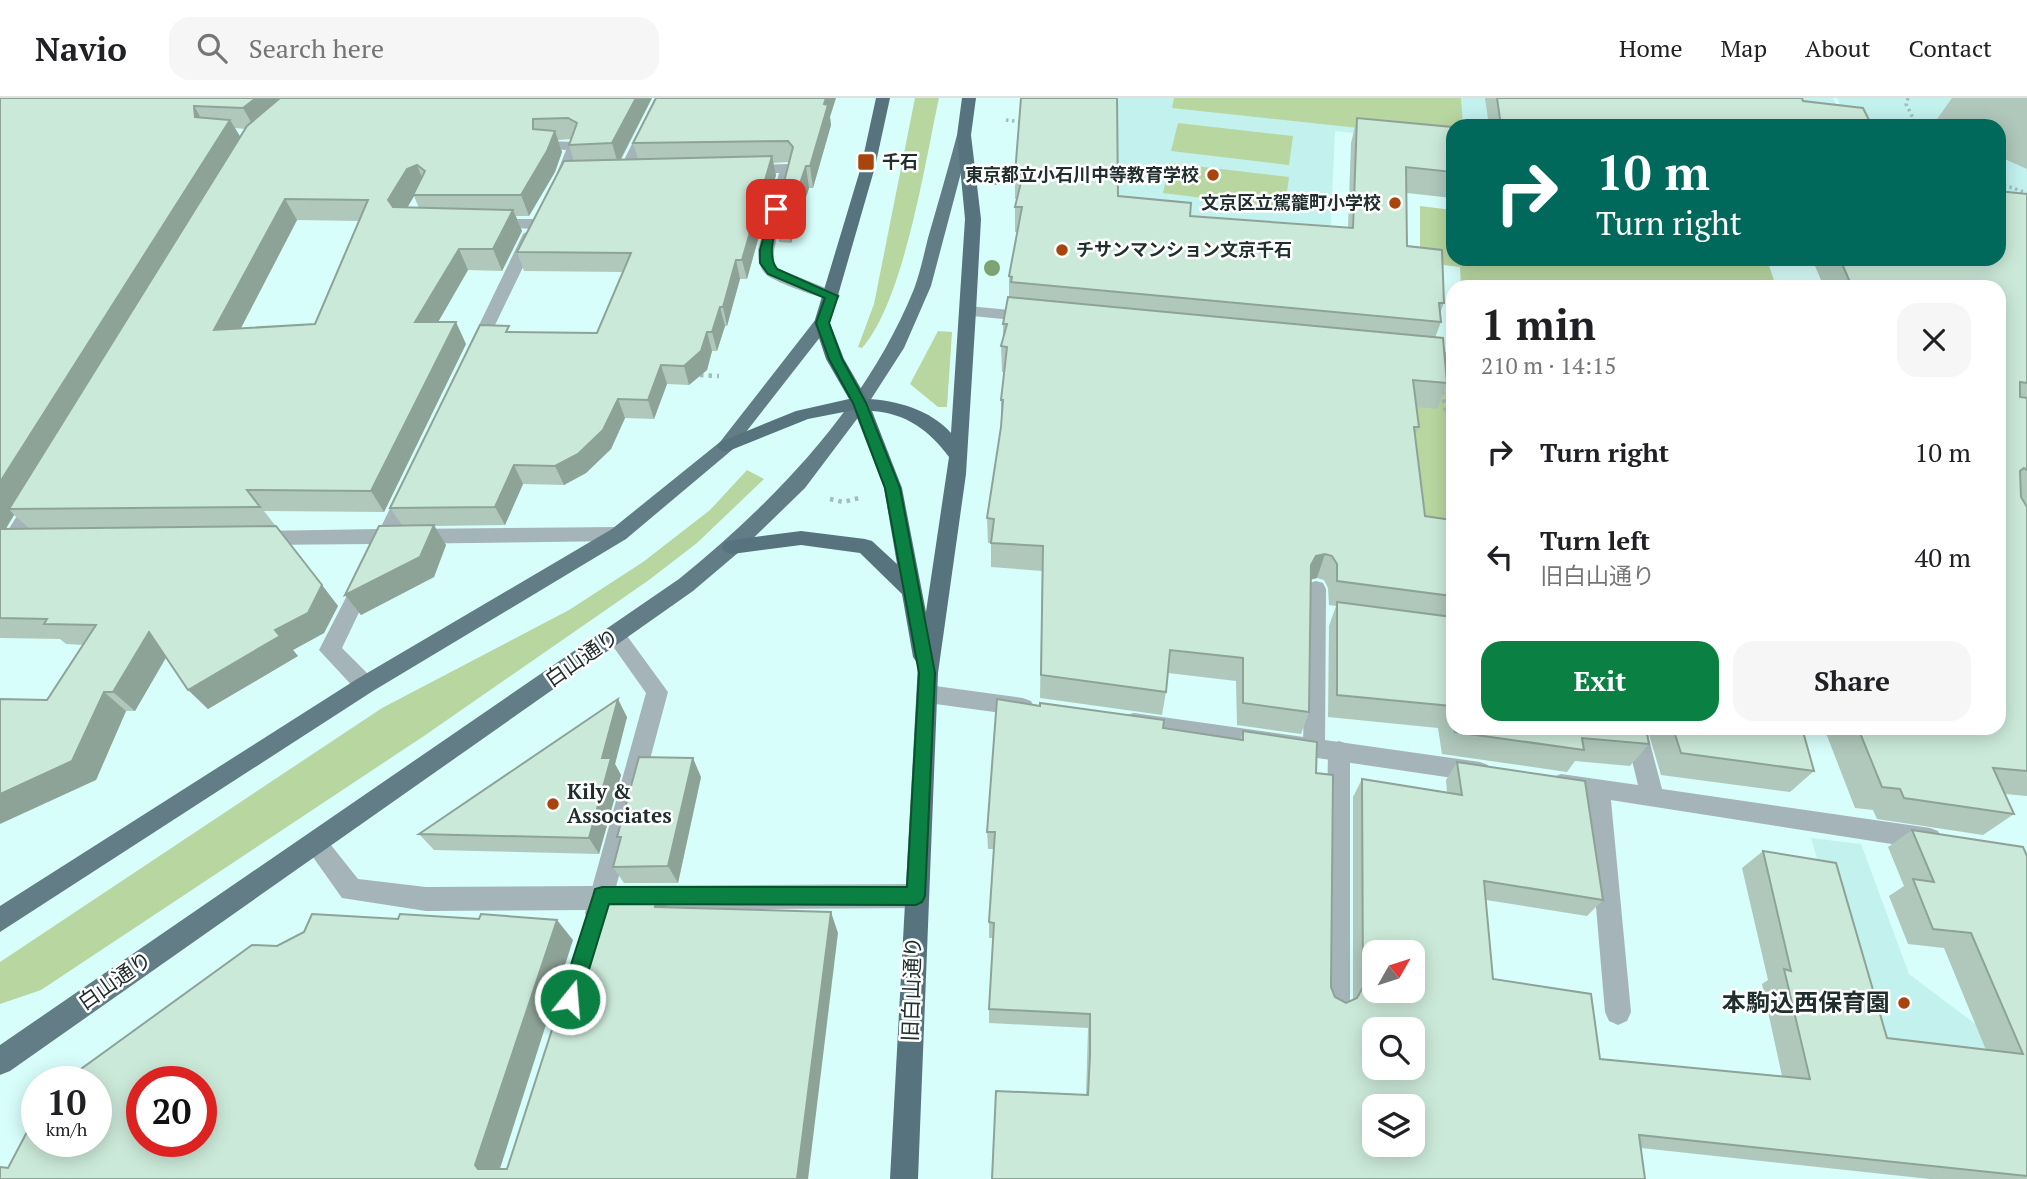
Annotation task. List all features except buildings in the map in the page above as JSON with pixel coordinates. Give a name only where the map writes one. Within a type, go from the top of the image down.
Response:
[{"type":"highway","points":[[883,98],[869,167],[822,323],[835,359],[860,403],[892,488],[928,684]]},
{"type":"highway","name":"白山通り","points":[[964,135],[969,98]]},
{"type":"highway","points":[[928,684],[957,474],[968,312],[974,219],[964,135]]},
{"type":"highway","points":[[726,446],[811,411],[860,403],[895,409],[934,426],[957,455]]},
{"type":"highway","points":[[732,547],[801,538],[865,546],[910,589]]},
{"type":"highway","name":"旧白山通り","points":[[904,1179],[928,684]]},
{"type":"main road","name":"白山通り","points":[[0,1061],[687,585],[732,547],[798,483],[860,403],[896,348],[923,286],[964,135]]},
{"type":"main road","points":[[0,920],[365,685],[619,534],[726,446],[822,323]]},
{"type":"street","points":[[625,172],[662,98]]},
{"type":"street","points":[[470,362],[575,146],[547,145]]},
{"type":"street","points":[[733,170],[787,169],[766,250],[766,263],[773,272],[832,296]]},
{"type":"street","points":[[564,173],[588,173]]},
{"type":"street","points":[[472,223],[536,224]]},
{"type":"street","points":[[968,312],[1051,319]]},
{"type":"street","points":[[1397,352],[1446,357]]},
{"type":"street","points":[[365,685],[330,650],[416,474]]},
{"type":"street","points":[[4,551],[49,480]]},
{"type":"street","points":[[234,538],[619,534]]},
{"type":"street","points":[[4,551],[41,539]]},
{"type":"street","points":[[1314,748],[1326,616],[1316,589]]},
{"type":"street","points":[[590,934],[657,692],[615,635]]},
{"type":"street","points":[[928,684],[1041,709]]},
{"type":"street","points":[[1108,719],[1503,775]]},
{"type":"street","points":[[1637,735],[1653,796]]},
{"type":"street","points":[[1337,1001],[1339,751]]},
{"type":"street","points":[[1544,781],[1945,842]]},
{"type":"street","points":[[1598,790],[1618,1012]]},
{"type":"street","points":[[315,843],[351,890],[426,899],[916,896]]},
{"type":"path","points":[[1908,98],[1906,104],[1914,119]]},
{"type":"path","points":[[1006,120],[1024,122]]},
{"type":"path","points":[[2006,185],[2027,192]]},
{"type":"path","points":[[700,375],[719,376]]},
{"type":"path","points":[[1441,383],[1446,412]]},
{"type":"path","points":[[822,497],[844,502],[866,497]]},
{"type":"shaded area","name":"東京都立小石川中等教育学校","points":[[1070,98],[1833,98],[1844,119],[1446,119],[1446,143],[1335,131],[1330,242],[1092,205]]},
{"type":"shaded area","points":[[1837,98],[2027,98],[2027,208],[2006,206],[2006,119],[1847,119]]},
{"type":"shaded area","name":"本駒込西保育園","points":[[1811,838],[1861,844],[1909,974],[2003,1045],[1934,1179],[1886,1037],[1869,1033]]},
{"type":"green space","points":[[915,98],[939,98],[920,193],[890,298],[877,326],[862,348],[858,347],[874,304]]},
{"type":"green space","points":[[1174,98],[1461,98],[1462,119],[1446,119],[1446,137],[1172,108]]},
{"type":"green space","points":[[1178,123],[1293,136],[1289,165],[1171,151]]},
{"type":"green space","points":[[1170,163],[1289,177],[1285,208],[1163,193]]},
{"type":"green space","points":[[1420,206],[1446,209],[1446,265],[1420,262]]},
{"type":"green space","points":[[1452,266],[1769,266],[1774,280],[1461,280],[1460,267]]},
{"type":"green space","points":[[938,331],[952,332],[947,407],[938,407],[910,384]]},
{"type":"green space","points":[[1406,373],[1446,376],[1446,543],[1421,540]]},
{"type":"green space","points":[[747,470],[764,479],[697,543],[649,580],[424,736],[41,990],[0,1004],[0,962],[382,708],[569,610],[643,562],[710,510]]},
{"type":"place","name":"千石","points":[[866,162]]},
{"type":"place","name":"東京都立小石川中等教育学校","points":[[1213,175]]},
{"type":"place","name":"文京区立駕籠町小学校","points":[[1395,203]]},
{"type":"place","name":"チサンマンション文京千石","points":[[1062,250]]},
{"type":"place","name":"Kily & Associates","points":[[553,804]]},
{"type":"place","name":"本駒込西保育園","points":[[1904,1003]]},
{"type":"route","points":[[570,999],[602,896],[916,896],[927,716],[927,673],[892,488],[860,403],[835,359],[822,323],[832,296],[773,272],[766,263],[766,250],[776,209]]}]
